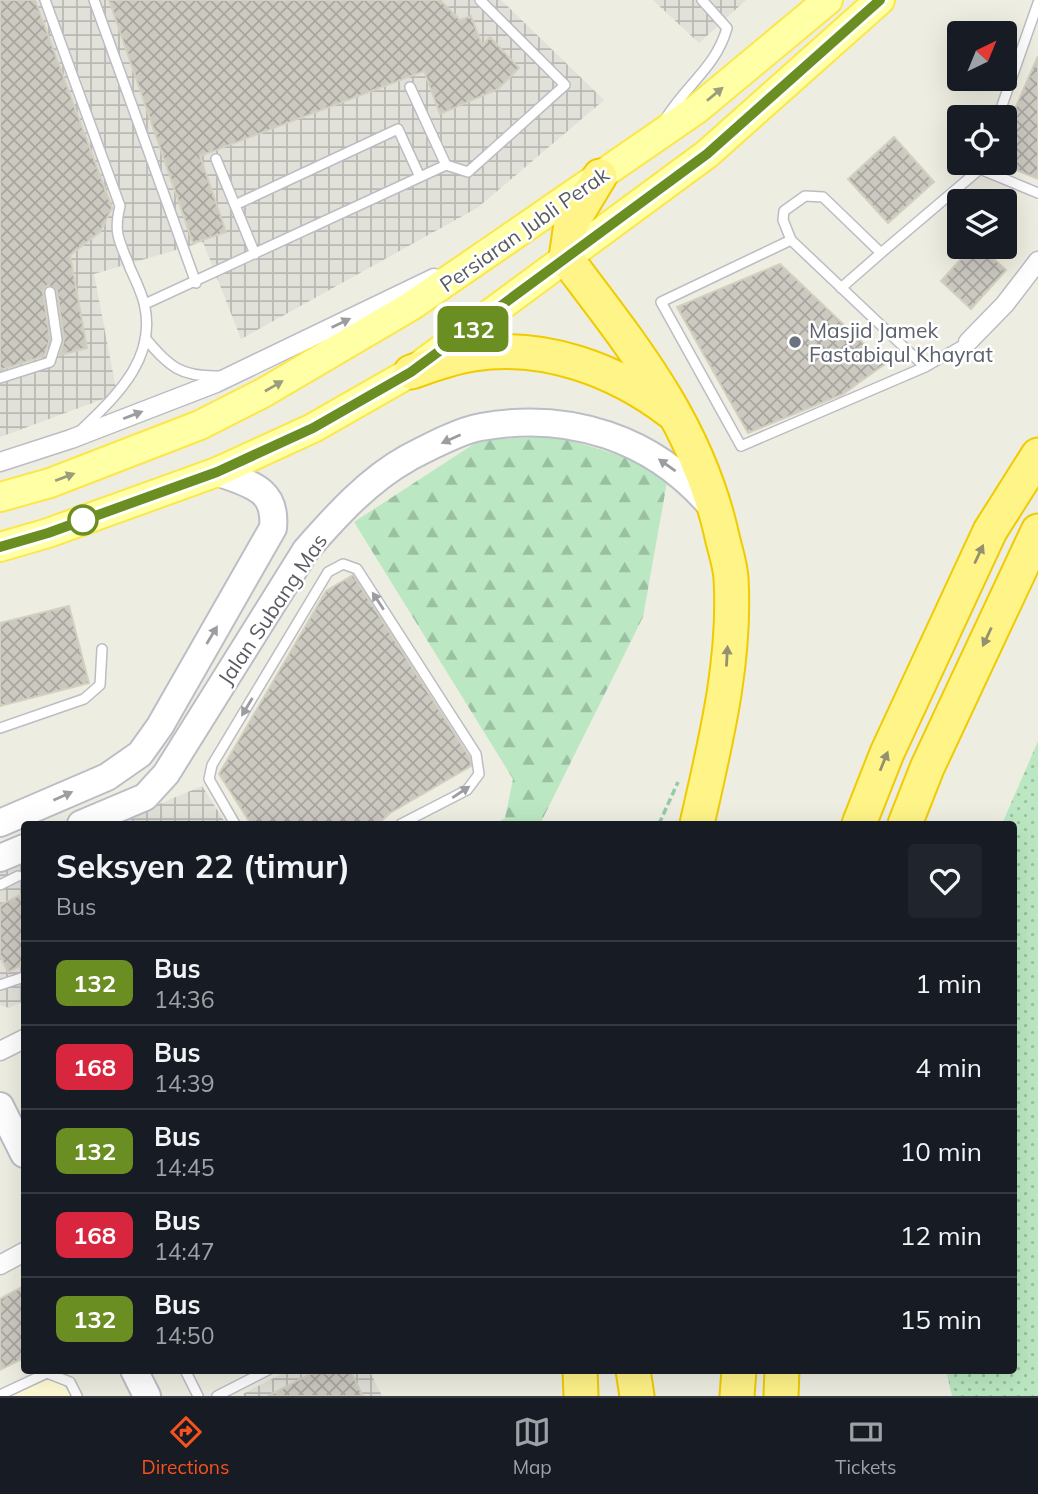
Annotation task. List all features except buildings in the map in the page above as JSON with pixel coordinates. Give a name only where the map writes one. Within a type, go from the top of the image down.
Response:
[{"type":"highway","points":[[600,176],[571,224],[566,258],[652,373],[679,418],[716,511],[731,577],[725,696],[698,821]]},
{"type":"highway","points":[[411,372],[476,353],[549,354],[587,366],[624,383],[679,418]]},
{"type":"highway","points":[[860,821],[887,753],[990,531],[1038,455]]},
{"type":"highway","points":[[906,821],[933,756],[1038,531]]},
{"type":"highway","points":[[580,1374],[581,1396]]},
{"type":"highway","points":[[634,1374],[637,1396]]},
{"type":"highway","points":[[737,1396],[739,1374]]},
{"type":"highway","points":[[781,1396],[782,1374]]},
{"type":"main road","name":"Persiaran Jubli Perak","points":[[0,497],[50,482],[200,425],[263,393],[411,306],[697,109],[828,0]]},
{"type":"main road","points":[[0,547],[48,533],[217,472],[313,428],[411,372],[707,154],[880,0]]},
{"type":"street","points":[[0,462],[71,439],[230,376],[497,247]]},
{"type":"street","points":[[968,342],[1004,304],[1038,261]]},
{"type":"street","name":"Jalan Subang Mas","points":[[88,821],[145,797],[166,774],[306,550],[364,491],[407,459],[479,427],[518,423],[580,425],[631,443],[655,457],[681,474],[716,511]]},
{"type":"street","name":"Jalan Subang Mas","points":[[0,823],[107,776],[140,754],[160,726],[274,528],[275,510],[267,495],[247,483],[217,472]]},
{"type":"street","points":[[9,867],[21,852]]},
{"type":"street","points":[[0,1051],[21,1040]]},
{"type":"street","points":[[0,1106],[21,1148]]},
{"type":"street","points":[[0,1265],[21,1254]]},
{"type":"street","points":[[136,1374],[147,1396]]},
{"type":"lane","points":[[45,0],[120,206],[115,229],[145,304],[145,338],[138,367],[119,394],[71,439]]},
{"type":"lane","points":[[94,0],[196,283]]},
{"type":"lane","points":[[145,304],[196,283],[446,165],[468,172],[565,85],[480,0]]},
{"type":"lane","points":[[652,140],[676,102],[721,52],[727,28],[702,0]]},
{"type":"lane","points":[[1002,105],[1038,4],[1032,0]]},
{"type":"lane","points":[[410,87],[446,165]]},
{"type":"lane","points":[[235,205],[398,129],[420,177]]},
{"type":"lane","points":[[216,159],[255,254]]},
{"type":"lane","points":[[841,288],[971,175]]},
{"type":"lane","points":[[1000,175],[1038,193]]},
{"type":"lane","points":[[881,253],[823,197],[806,196],[784,211],[783,220],[791,240],[925,367]]},
{"type":"lane","points":[[791,240],[661,302],[741,446],[925,367],[968,342]]},
{"type":"lane","points":[[0,378],[50,362],[57,340],[50,292]]},
{"type":"lane","points":[[145,338],[168,365],[192,377],[230,376]]},
{"type":"lane","points":[[233,821],[209,779],[212,765],[328,572],[343,564],[357,569],[476,754],[479,774],[467,790],[407,821]]},
{"type":"lane","points":[[0,728],[84,699],[100,685],[102,649]]},
{"type":"lane","points":[[0,885],[9,867]]},
{"type":"lane","points":[[0,985],[21,978]]},
{"type":"lane","points":[[0,1395],[45,1374]]},
{"type":"lane","points":[[50,1374],[70,1382],[77,1396]]},
{"type":"lane","points":[[187,1374],[198,1396]]},
{"type":"lane","points":[[217,1396],[260,1374]]},
{"type":"shaded area","points":[[0,0],[501,0],[604,100],[477,208],[241,339],[203,242],[94,274],[117,394],[0,437]]},
{"type":"shaded area","points":[[653,0],[746,0],[699,43]]},
{"type":"shaded area","points":[[202,786],[224,821],[119,821]]},
{"type":"shaded area","points":[[21,862],[21,1002],[9,1008],[0,1005],[0,872]]},
{"type":"shaded area","points":[[281,1374],[371,1374],[382,1396],[244,1396],[243,1394]]},
{"type":"shaded area","points":[[48,1377],[58,1379],[72,1396],[9,1396]]},
{"type":"green space","points":[[557,436],[631,459],[667,482],[643,617],[541,821],[500,821],[505,818],[513,779],[354,522],[480,440]]},
{"type":"green space","points":[[1038,741],[1038,1396],[952,1396],[947,1374],[1017,1374],[1017,821],[1003,821]]},
{"type":"bus line","name":"132","points":[[0,547],[48,533],[217,472],[313,428],[411,372],[707,154],[880,0]]},
{"type":"place","name":"Masjid Jamek Fastabiqul Khayrat","points":[[795,342]]}]
